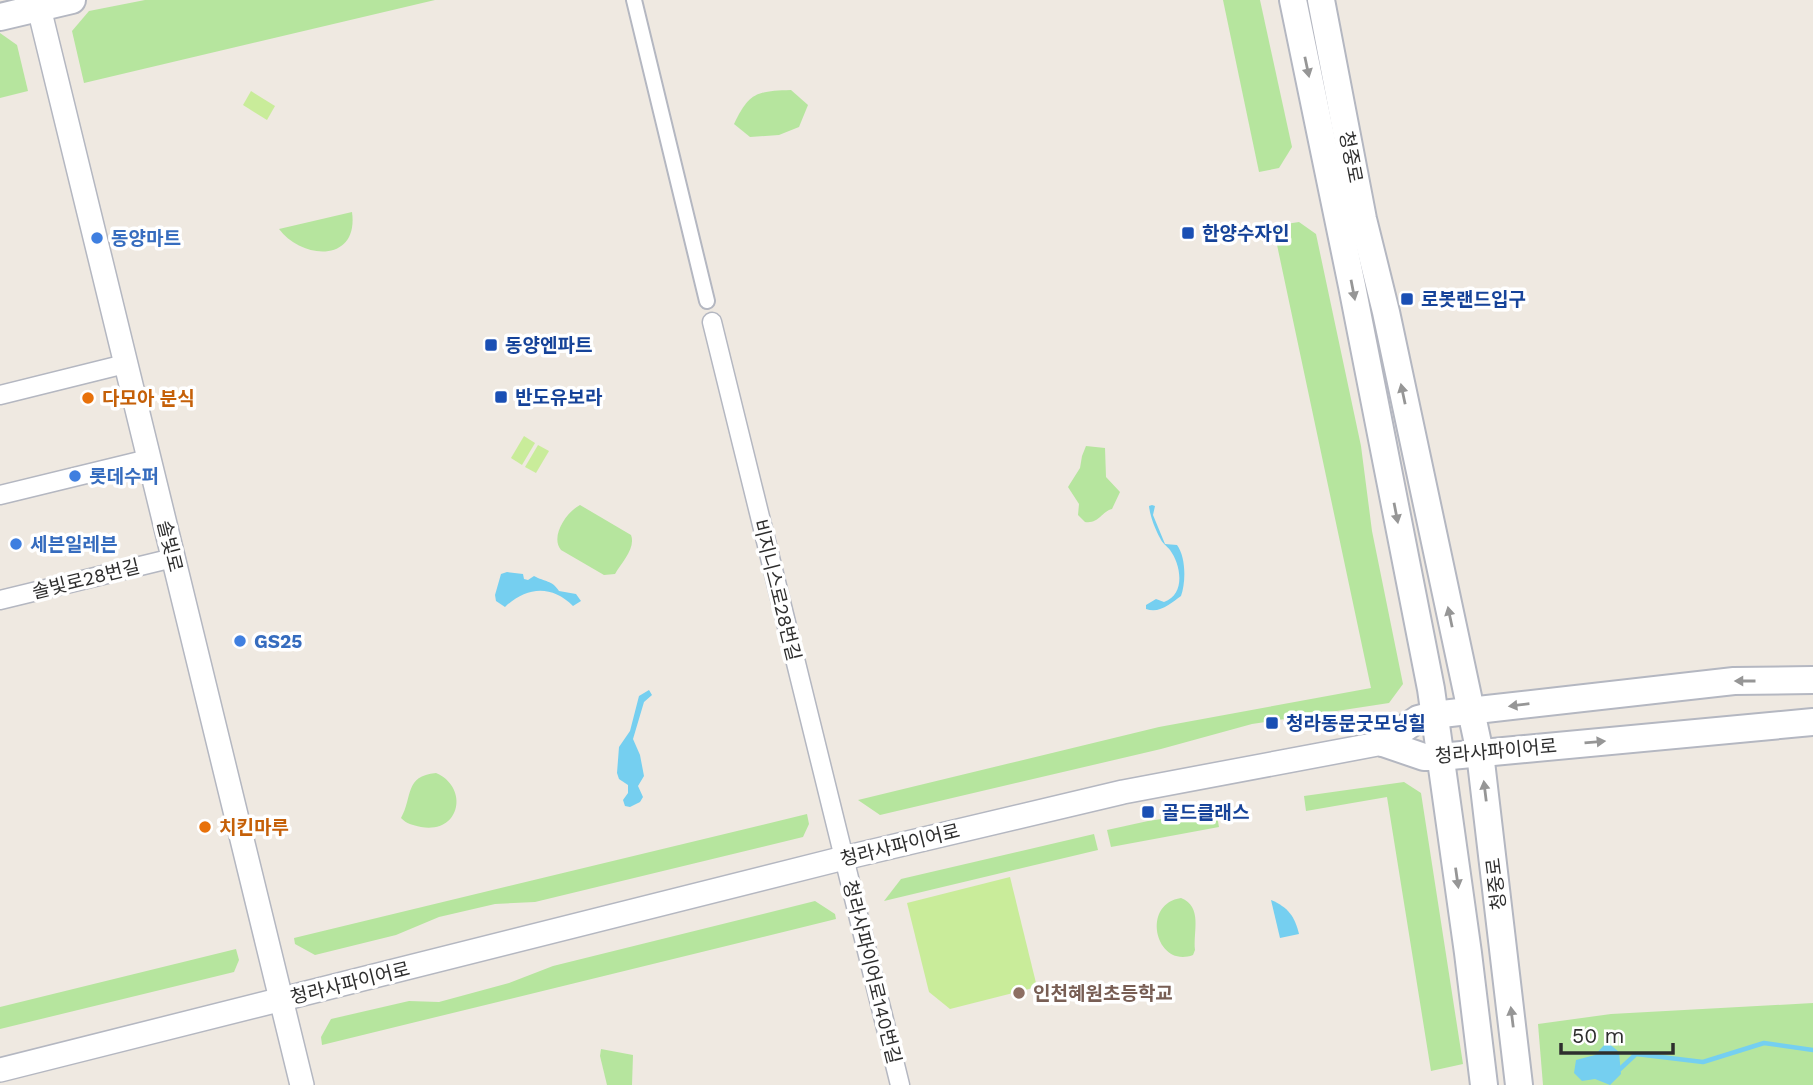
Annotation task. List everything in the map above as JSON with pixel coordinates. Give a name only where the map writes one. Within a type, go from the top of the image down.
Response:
[{"type":"main road","points":[[0,17],[72,0]]},
{"type":"main road","name":"청중로","points":[[1293,0],[1431,689],[1484,1085]]},
{"type":"main road","name":"청중로","points":[[1321,0],[1363,219],[1386,312],[1480,753],[1519,1085]]},
{"type":"main road","points":[[1383,743],[1418,719],[1433,715],[1734,681],[1813,680]]},
{"type":"main road","name":"청라사파이어로","points":[[1383,743],[1424,757],[1440,757],[1813,722]]},
{"type":"street","points":[[634,0],[707,301]]},
{"type":"street","name":"솔빛로","points":[[39,8],[302,1085]]},
{"type":"street","name":"비지니스로28번길","points":[[712,322],[844,858]]},
{"type":"street","points":[[0,395],[125,364]]},
{"type":"street","points":[[0,495],[148,459]]},
{"type":"street","name":"솔빛로28번길","points":[[0,600],[173,558]]},
{"type":"street","name":"청라사파이어로","points":[[0,1070],[844,858],[1122,792],[1383,743]]},
{"type":"street","name":"청라사파이어로140번길","points":[[844,858],[900,1085]]},
{"type":"green space","points":[[145,0],[435,0],[84,83],[72,31],[89,11]]},
{"type":"green space","points":[[1223,0],[1260,0],[1292,147],[1279,168],[1259,172]]},
{"type":"green space","points":[[0,33],[17,45],[28,91],[0,98]]},
{"type":"green space","points":[[791,90],[808,105],[799,127],[779,135],[750,137],[734,124],[744,106],[755,96],[769,91]]},
{"type":"green space","points":[[251,91],[275,106],[267,120],[243,105]]},
{"type":"green space","points":[[352,212],[352,229],[347,241],[338,248],[327,251],[301,247],[279,229]]},
{"type":"green space","points":[[1299,222],[1316,234],[1361,446],[1372,531],[1403,684],[1389,703],[1252,724],[1161,749],[880,815],[858,800],[1159,727],[1371,688],[1273,226]]},
{"type":"green space","points":[[524,436],[535,443],[522,465],[511,458]]},
{"type":"green space","points":[[538,445],[549,451],[536,473],[525,467]]},
{"type":"green space","points":[[1086,446],[1105,448],[1106,477],[1120,492],[1112,509],[1090,522],[1085,522],[1078,515],[1079,504],[1068,487],[1080,468]]},
{"type":"green space","points":[[580,505],[631,535],[630,550],[615,574],[604,575],[561,550],[558,545],[561,525]]},
{"type":"green space","points":[[436,773],[453,788],[456,808],[452,817],[434,827],[421,827],[405,822],[401,818],[414,783],[419,778]]},
{"type":"green space","points":[[1404,782],[1421,793],[1463,1064],[1431,1071],[1387,797],[1306,811],[1304,796]]},
{"type":"green space","points":[[1216,811],[1219,827],[1111,847],[1107,830]]},
{"type":"green space","points":[[807,814],[809,824],[803,837],[535,902],[495,904],[439,917],[396,935],[315,955],[295,944],[294,938]]},
{"type":"green space","points":[[1094,834],[1098,850],[884,901],[901,879]]},
{"type":"green space","points":[[1010,877],[1037,987],[950,1009],[929,992],[907,903]]},
{"type":"green space","points":[[1181,898],[1188,902],[1195,913],[1195,950],[1193,955],[1180,957],[1170,953],[1162,945],[1157,922],[1160,911],[1168,903]]},
{"type":"green space","points":[[815,901],[835,914],[836,919],[322,1045],[321,1037],[331,1019],[409,1001],[439,1002],[509,983],[553,966]]},
{"type":"green space","points":[[236,949],[239,960],[234,972],[0,1029],[0,1007]]},
{"type":"green space","points":[[1813,1003],[1813,1085],[1543,1085],[1538,1024],[1611,1014]]},
{"type":"green space","points":[[601,1049],[633,1055],[632,1085],[607,1085],[600,1056]]},
{"type":"water","points":[[1149,506],[1155,506],[1153,515],[1165,544],[1177,545],[1184,563],[1181,596],[1156,610],[1146,609],[1146,605],[1156,599],[1164,602],[1176,593],[1179,571],[1174,556],[1161,540],[1153,522]]},
{"type":"water","points":[[501,574],[523,574],[524,579],[528,580],[534,576],[551,583],[559,591],[576,594],[581,601],[573,606],[556,594],[539,591],[521,595],[505,607],[496,601],[495,595]]},
{"type":"water","points":[[649,690],[652,695],[644,702],[633,739],[640,755],[644,776],[638,786],[643,797],[640,802],[630,807],[625,806],[623,800],[628,793],[628,785],[619,779],[617,773],[619,747],[630,731],[639,696]]},
{"type":"water","points":[[1271,900],[1290,913],[1299,934],[1280,938]]},
{"type":"water","points":[[1607,1042],[1619,1052],[1621,1074],[1610,1085],[1595,1079],[1582,1081],[1574,1073],[1576,1060],[1595,1055]]},
{"type":"waterway","points":[[1620,1069],[1636,1054],[1703,1062],[1764,1043],[1813,1050]]},
{"type":"place","name":"한양수자인","points":[[1188,233]]},
{"type":"place","name":"동양마트","points":[[97,238]]},
{"type":"place","name":"로봇랜드입구","points":[[1407,299]]},
{"type":"place","name":"동양엔파트","points":[[491,345]]},
{"type":"place","name":"반도유보라","points":[[501,397]]},
{"type":"place","name":"다모아 분식","points":[[88,398]]},
{"type":"place","name":"롯데수퍼","points":[[75,476]]},
{"type":"place","name":"세븐일레븐","points":[[16,544]]},
{"type":"place","name":"GS25","points":[[240,641]]},
{"type":"place","name":"청라동문굿모닝힐","points":[[1272,723]]},
{"type":"place","name":"골드클래스","points":[[1148,812]]},
{"type":"place","name":"치킨마루","points":[[205,827]]},
{"type":"place","name":"인천혜원초등학교","points":[[1019,993]]}]
